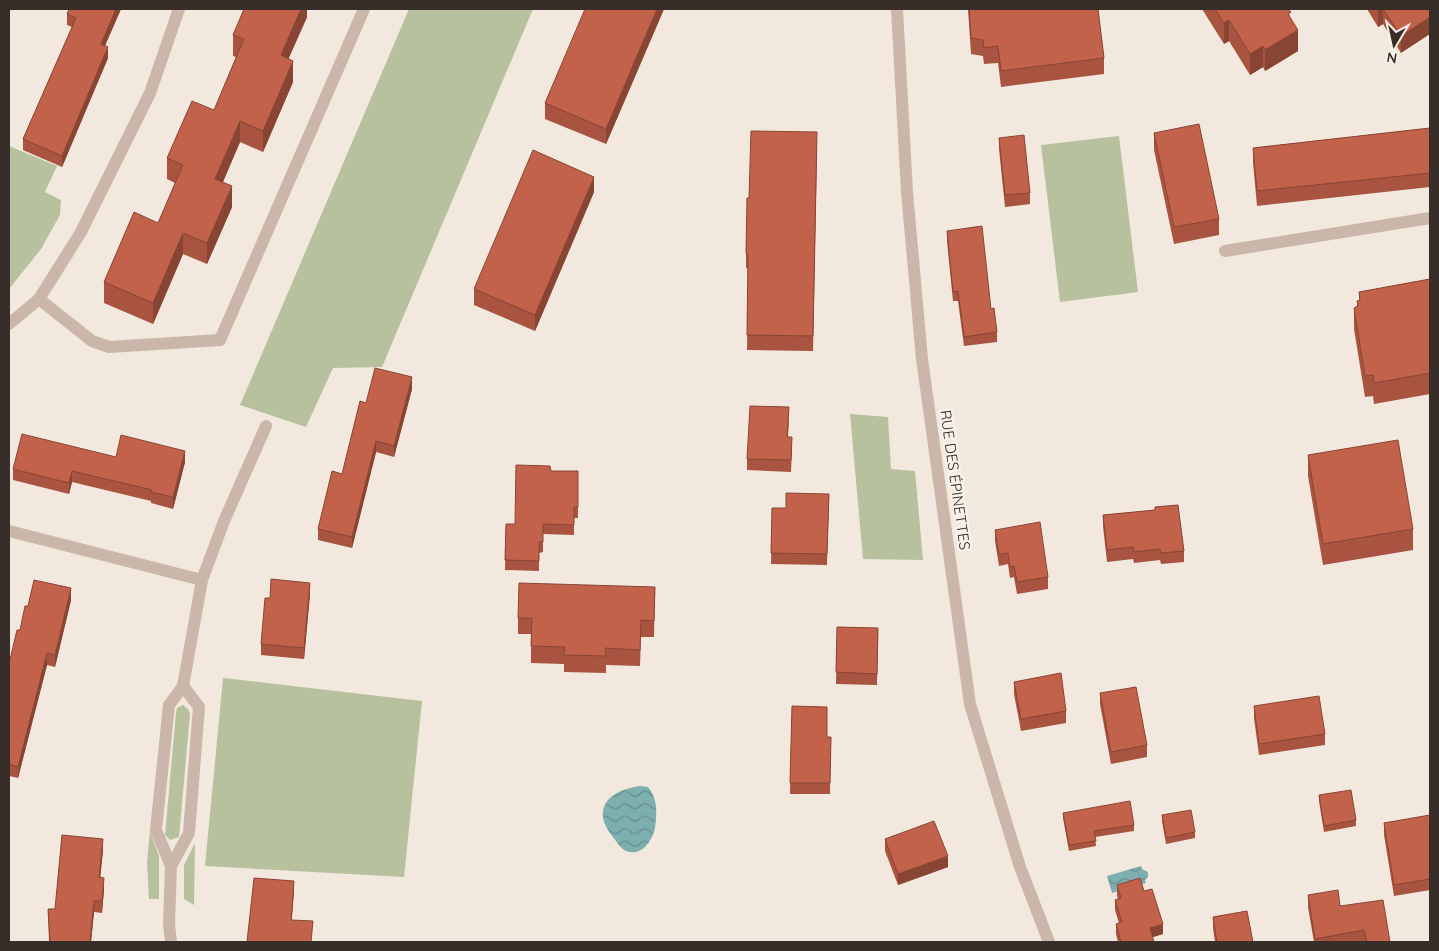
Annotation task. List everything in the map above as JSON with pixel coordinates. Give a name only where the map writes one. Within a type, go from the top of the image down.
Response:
[{"type":"street","points":[[9,324],[39,299],[81,232],[150,93],[179,9]]},
{"type":"street","points":[[39,299],[92,340],[109,347],[220,340],[364,9]]},
{"type":"street","name":"RUE DES ÉPINETTES","points":[[897,9],[907,192],[922,359],[970,704],[1020,867],[1049,942]]},
{"type":"street","points":[[1226,251],[1430,218]]},
{"type":"street","points":[[170,942],[171,866],[156,830],[170,705],[183,686],[202,580],[224,521],[266,426]]},
{"type":"street","points":[[9,531],[202,580]]},
{"type":"street","points":[[171,866],[188,833],[199,707],[183,686]]},
{"type":"green space","points":[[409,9],[533,9],[382,367],[333,368],[306,427],[240,405]]},
{"type":"green space","points":[[1119,136],[1138,292],[1060,302],[1041,145]]},
{"type":"green space","points":[[9,146],[57,166],[45,192],[61,200],[60,215],[41,249],[9,289]]},
{"type":"green space","points":[[850,414],[888,417],[891,469],[915,471],[923,560],[863,559]]},
{"type":"green space","points":[[223,678],[422,701],[404,877],[205,866]]},
{"type":"green space","points":[[183,705],[190,714],[179,837],[170,840],[165,835],[176,713],[177,708]]},
{"type":"green space","points":[[150,831],[159,856],[159,899],[149,899],[147,862]]},
{"type":"green space","points":[[195,843],[194,905],[184,899],[184,865]]},
{"type":"water","points":[[640,786],[648,787],[654,796],[655,828],[649,843],[645,847],[637,852],[626,851],[606,827],[603,810],[606,803],[619,792]]},
{"type":"water","points":[[1141,866],[1142,869],[1148,872],[1148,877],[1145,880],[1146,883],[1112,893],[1107,876]]},
{"type":"building","points":[[69,9],[116,9],[101,44],[108,47],[62,156],[23,139],[76,18],[67,14]]},
{"type":"building","points":[[244,9],[301,9],[281,55],[293,61],[263,131],[240,121],[215,179],[232,186],[207,243],[183,233],[153,303],[104,282],[134,212],[158,223],[183,165],[167,158],[192,101],[214,110],[244,39],[233,35]]},
{"type":"building","points":[[585,9],[657,9],[606,129],[545,103]]},
{"type":"building","points":[[969,9],[1098,9],[1104,58],[1001,71],[998,46],[984,48],[983,40],[971,38]]},
{"type":"building","points":[[1215,9],[1288,9],[1291,12],[1288,14],[1298,30],[1265,50],[1263,46],[1250,54],[1229,20],[1224,23]]},
{"type":"building","points":[[1383,9],[1430,9],[1430,17],[1401,36]]},
{"type":"building","points":[[1199,124],[1219,219],[1174,227],[1154,133]]},
{"type":"building","points":[[1430,128],[1430,173],[1257,191],[1253,148]]},
{"type":"building","points":[[751,131],[817,132],[813,336],[747,335],[747,198],[749,198]]},
{"type":"building","points":[[1024,135],[1030,193],[1005,195],[999,138]]},
{"type":"building","points":[[533,150],[594,177],[535,315],[474,289]]},
{"type":"building","points":[[982,226],[991,309],[994,308],[997,332],[964,337],[958,291],[953,292],[947,231]]},
{"type":"building","points":[[1430,279],[1430,373],[1374,383],[1373,375],[1365,376],[1354,308],[1358,306],[1357,301],[1360,300],[1359,292]]},
{"type":"building","points":[[375,368],[412,377],[394,446],[376,441],[352,537],[318,529],[332,471],[342,474],[360,401],[366,403]]},
{"type":"building","points":[[750,406],[789,407],[787,437],[792,437],[791,460],[747,459]]},
{"type":"building","points":[[22,434],[116,457],[121,435],[185,451],[173,497],[151,492],[152,490],[72,471],[69,483],[13,469]]},
{"type":"building","points":[[1398,440],[1413,529],[1323,544],[1308,455]]},
{"type":"building","points":[[516,465],[550,466],[551,471],[578,471],[578,507],[574,507],[574,525],[543,524],[543,542],[539,542],[539,561],[505,560],[506,524],[515,524]]},
{"type":"building","points":[[786,493],[829,494],[827,554],[771,553],[772,508],[786,508]]},
{"type":"building","points":[[1178,505],[1184,551],[1161,553],[1160,549],[1134,552],[1133,547],[1107,550],[1103,515],[1155,510],[1155,507]]},
{"type":"building","points":[[1040,522],[1048,577],[1017,582],[1014,566],[1010,567],[1008,553],[999,554],[995,530]]},
{"type":"building","points":[[271,579],[310,583],[304,648],[261,644],[265,598],[270,598]]},
{"type":"building","points":[[34,580],[71,588],[55,655],[47,653],[18,767],[9,764],[9,664],[17,630],[20,630],[25,606],[28,606]]},
{"type":"building","points":[[519,583],[655,587],[654,621],[641,620],[640,650],[605,648],[606,656],[564,655],[565,647],[531,646],[532,618],[518,618]]},
{"type":"building","points":[[837,627],[878,628],[877,674],[836,672]]},
{"type":"building","points":[[1061,673],[1066,711],[1021,719],[1014,682]]},
{"type":"building","points":[[1136,687],[1147,745],[1111,752],[1100,693]]},
{"type":"building","points":[[1319,696],[1325,734],[1259,744],[1254,706]]},
{"type":"building","points":[[792,706],[827,707],[827,737],[831,737],[830,783],[790,783]]},
{"type":"building","points":[[1351,790],[1356,820],[1324,826],[1319,795]]},
{"type":"building","points":[[1130,801],[1134,825],[1094,831],[1096,841],[1069,845],[1063,813]]},
{"type":"building","points":[[1191,810],[1195,832],[1166,838],[1162,815]]},
{"type":"building","points":[[1430,815],[1430,879],[1394,885],[1384,823]]},
{"type":"building","points":[[934,821],[948,856],[898,874],[885,839]]},
{"type":"building","points":[[62,835],[103,839],[99,877],[104,878],[102,901],[94,901],[90,942],[50,942],[48,909],[55,909]]},
{"type":"building","points":[[254,878],[294,881],[291,920],[313,921],[311,942],[247,942]]},
{"type":"building","points":[[1140,878],[1144,891],[1152,889],[1163,924],[1150,928],[1154,942],[1121,942],[1116,924],[1122,922],[1115,900],[1121,898],[1117,885]]},
{"type":"building","points":[[1338,890],[1340,906],[1383,900],[1390,942],[1367,942],[1364,930],[1315,939],[1308,895]]},
{"type":"building","points":[[1247,911],[1253,942],[1217,942],[1213,917]]}]
